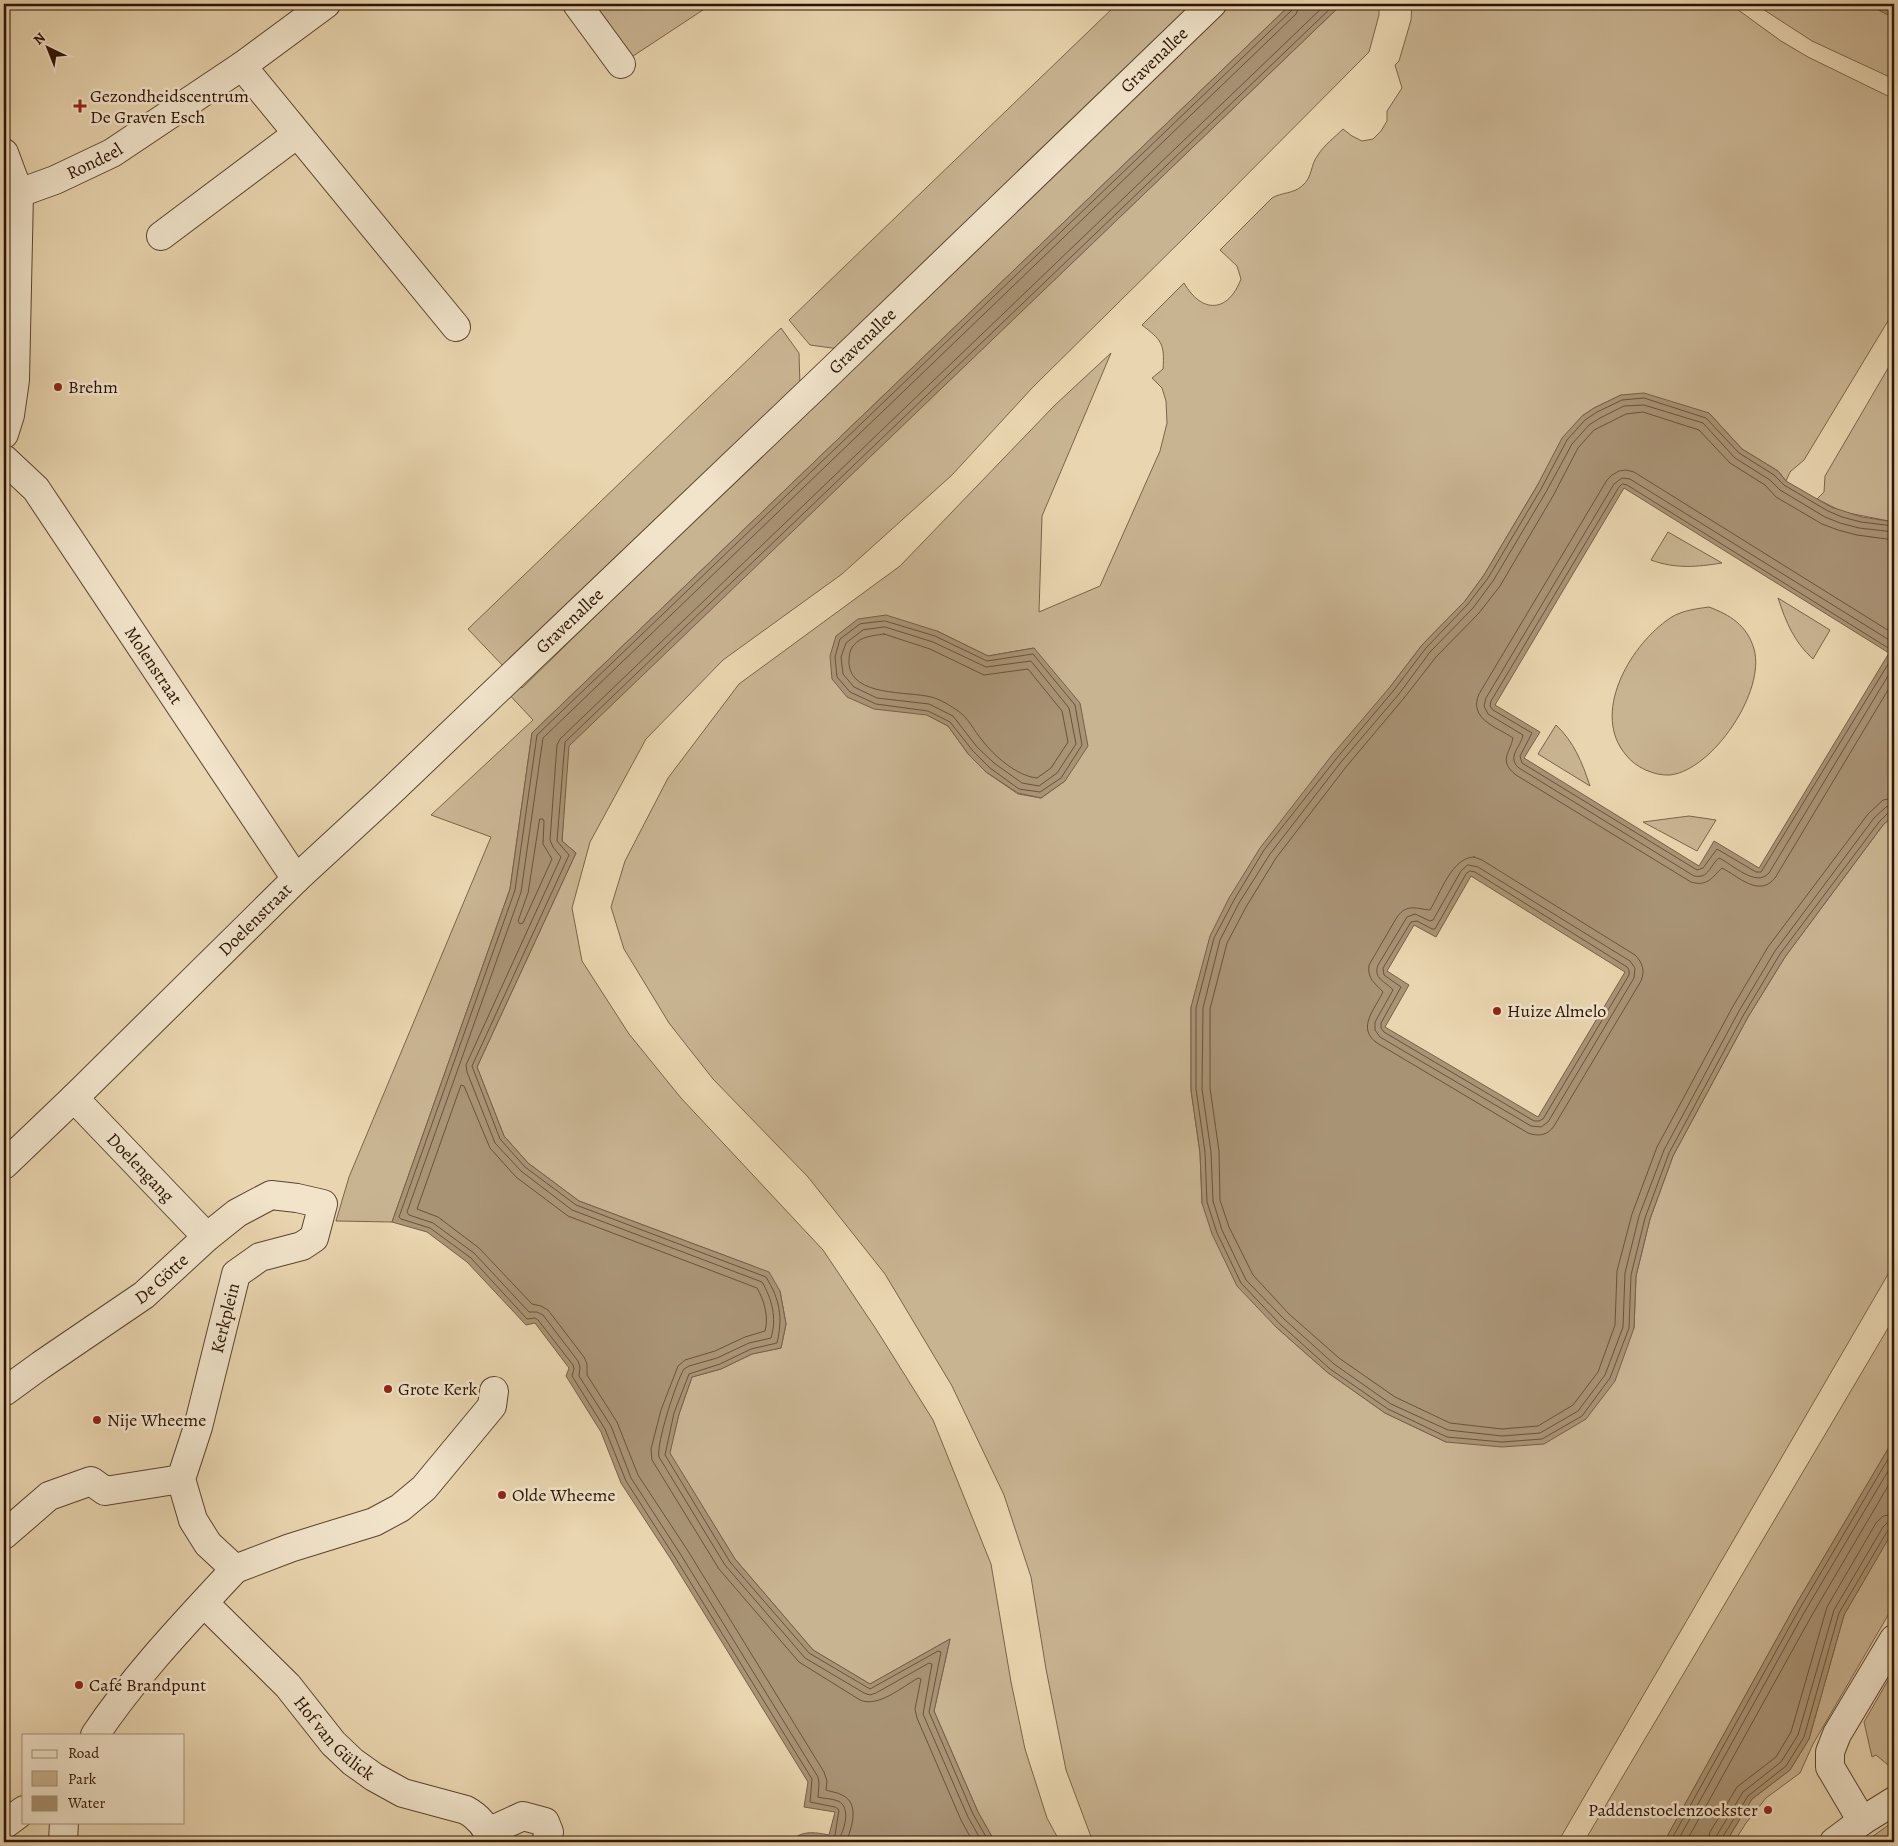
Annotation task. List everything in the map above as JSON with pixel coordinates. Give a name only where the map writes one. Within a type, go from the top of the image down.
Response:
[{"type":"street","name":"Rondeel","points":[[19,194],[55,180],[112,153],[242,66],[326,4]]},
{"type":"street","points":[[577,4],[621,64]]},
{"type":"street","name":"Gravenallee","points":[[510,676],[825,377],[1212,4]]},
{"type":"street","points":[[242,66],[456,327]]},
{"type":"street","points":[[161,236],[297,134]]},
{"type":"street","points":[[4,153],[19,194],[15,380],[10,415],[4,434]]},
{"type":"street","name":"Molenstraat","points":[[4,459],[36,489],[296,878]]},
{"type":"street","name":"Doelenstraat","points":[[4,1165],[296,878],[387,795],[510,676]]},
{"type":"street","name":"Doelengang","points":[[74,1098],[207,1237]]},
{"type":"street","name":"De Götte","points":[[4,1392],[144,1295],[236,1213],[271,1195],[324,1204]]},
{"type":"street","name":"Kerkplein","points":[[181,1479],[198,1427],[236,1274],[260,1257],[302,1246],[314,1238],[324,1204]]},
{"type":"street","points":[[95,1734],[136,1681],[235,1569],[290,1548],[374,1522],[400,1508],[424,1488],[492,1406],[494,1392]]},
{"type":"street","points":[[4,1535],[50,1496],[91,1481],[105,1491],[181,1479],[192,1520],[208,1544],[235,1569]]},
{"type":"street","name":"Hof van Gülick","points":[[204,1602],[288,1686],[333,1743],[353,1762],[374,1777],[403,1793],[466,1810],[478,1818],[490,1837],[523,1816],[545,1822],[549,1832],[546,1842]]},
{"type":"street","points":[[1862,1821],[1830,1767],[1830,1752],[1837,1734],[1894,1639]]},
{"type":"street","points":[[1834,1842],[1862,1821],[1894,1801]]},
{"type":"street","points":[[4,1825],[22,1812]]},
{"type":"street","points":[[63,1842],[64,1824]]},
{"type":"green space","points":[[577,4],[712,4],[621,64]]},
{"type":"green space","points":[[1117,4],[1196,4],[839,349],[810,345],[789,320]]},
{"type":"green space","points":[[1232,4],[1291,4],[532,733],[510,889],[392,1222],[336,1221],[349,1177],[491,837],[431,815],[533,720],[504,689],[514,679],[522,688],[831,386]]},
{"type":"green space","points":[[1342,4],[1379,4],[1379,15],[1369,52],[1033,387],[952,475],[842,574],[723,660],[646,739],[590,842],[572,908],[582,961],[629,1034],[681,1098],[823,1250],[876,1329],[933,1420],[991,1564],[1011,1682],[1025,1749],[1047,1818],[1060,1842],[995,1842],[978,1812],[934,1711],[950,1639],[870,1684],[813,1650],[735,1559],[669,1453],[679,1414],[692,1377],[721,1369],[752,1354],[781,1348],[786,1324],[780,1291],[753,1266],[579,1201],[528,1163],[504,1136],[477,1067],[576,853],[562,841],[568,746]]},
{"type":"green space","points":[[1412,4],[1730,4],[1781,41],[1808,57],[1894,99],[1894,311],[1804,460],[1790,472],[1786,481],[1778,471],[1742,449],[1709,413],[1621,395],[1582,416],[1537,486],[1484,575],[1465,601],[1422,645],[1390,687],[1191,1007],[1191,1090],[1200,1153],[1202,1203],[1276,1327],[1327,1372],[1385,1413],[1446,1442],[1634,1328],[1636,1276],[1650,1219],[1673,1156],[1748,1017],[1785,957],[1883,825],[1894,815],[1894,1264],[1558,1842],[1093,1842],[1066,1770],[1046,1669],[1031,1577],[1004,1495],[952,1386],[885,1274],[808,1177],[713,1079],[669,1023],[624,949],[611,907],[625,861],[668,778],[739,684],[900,566],[1055,405],[1111,353],[1042,516],[1039,612],[1100,586],[1160,451],[1167,423],[1166,401],[1162,388],[1152,378],[1163,369],[1162,348],[1158,339],[1142,325],[1184,283],[1191,293],[1207,304],[1222,303],[1229,298],[1236,290],[1241,279],[1237,266],[1220,250],[1272,198],[1302,186],[1308,179],[1320,151],[1343,129],[1362,141],[1373,139],[1381,131],[1387,121],[1387,111],[1402,88],[1395,65],[1399,61],[1411,20]],"holes":[[[937,631],[988,656],[1034,648],[1065,781],[1041,798],[1018,794],[986,772],[969,755],[948,726],[927,715]]]},
{"type":"green space","points":[[1755,4],[1867,4],[1894,18],[1894,79],[1812,41]]},
{"type":"green space","points":[[781,328],[799,353],[800,387],[504,667],[468,629]]},
{"type":"green space","points":[[1894,358],[1894,522],[1843,512],[1817,499],[1824,492],[1825,476]]},
{"type":"green space","points":[[1668,532],[1722,563],[1686,566],[1669,565],[1651,560]]},
{"type":"green space","points":[[1778,598],[1830,630],[1813,659],[1791,631]]},
{"type":"green space","points":[[1709,607],[1731,617],[1747,633],[1754,649],[1756,666],[1752,686],[1733,726],[1719,744],[1703,759],[1686,770],[1670,775],[1651,772],[1640,767],[1630,759],[1616,739],[1612,721],[1619,683],[1628,664],[1639,648],[1666,621],[1681,613]]},
{"type":"green space","points":[[1556,725],[1568,738],[1577,753],[1590,786],[1538,754]]},
{"type":"green space","points":[[1689,816],[1716,820],[1697,851],[1643,822]]},
{"type":"green space","points":[[1894,1318],[1894,1439],[1795,1606],[1664,1842],[1584,1842]]},
{"type":"green space","points":[[1894,1529],[1894,1605],[1813,1744],[1800,1773],[1766,1798],[1734,1842],[1726,1842],[1752,1799],[1790,1770],[1809,1739],[1844,1615]]},
{"type":"green space","points":[[1894,1670],[1894,1770],[1876,1755],[1872,1757],[1864,1722]]},
{"type":"green space","points":[[1894,1821],[1894,1837],[1887,1842],[1865,1842]]},
{"type":"water","points":[[1291,4],[1342,4],[569,746],[562,841],[576,853],[477,1067],[504,1136],[528,1163],[579,1201],[769,1272],[780,1291],[786,1324],[781,1348],[752,1354],[721,1369],[692,1377],[679,1414],[670,1453],[735,1559],[813,1650],[870,1684],[950,1639],[934,1711],[978,1812],[995,1842],[790,1842],[803,1834],[829,1835],[835,1812],[804,1807],[808,1782],[672,1561],[621,1483],[601,1432],[566,1376],[569,1368],[535,1323],[526,1325],[467,1262],[427,1232],[392,1222],[510,889],[532,733]]},
{"type":"water","points":[[1867,4],[1894,4],[1894,18]]},
{"type":"water","points":[[1644,393],[1709,413],[1742,449],[1778,471],[1786,481],[1831,507],[1862,517],[1894,522],[1894,815],[1883,825],[1785,957],[1748,1017],[1673,1156],[1650,1219],[1636,1276],[1634,1328],[1615,1381],[1586,1419],[1544,1444],[1502,1447],[1446,1442],[1385,1413],[1327,1372],[1276,1327],[1237,1286],[1212,1234],[1202,1203],[1200,1153],[1191,1090],[1191,1007],[1210,936],[1229,898],[1260,848],[1332,755],[1390,687],[1422,645],[1465,601],[1484,575],[1537,486],[1562,438],[1582,416],[1621,395]],"holes":[[[1624,488],[1889,653],[1759,868],[1714,841],[1699,866],[1524,758],[1540,732],[1495,705]],[[1471,876],[1625,972],[1538,1117],[1385,1027],[1409,985],[1387,971],[1414,925],[1436,937]]]},
{"type":"water","points":[[886,615],[937,631],[988,656],[1034,648],[1080,703],[1088,746],[1065,781],[1041,798],[1018,793],[986,772],[969,755],[948,726],[927,715],[874,709],[847,697],[832,679],[830,656],[836,636],[858,619]]},
{"type":"water","points":[[1894,1439],[1894,1529],[1844,1615],[1809,1739],[1790,1770],[1752,1799],[1726,1842],[1664,1842],[1795,1606]]},
{"type":"place","name":"Gezondheidscentrum De Graven Esch","points":[[80,106]]},
{"type":"place","name":"Brehm","points":[[58,387]]},
{"type":"place","name":"Huize Almelo","points":[[1497,1011]]},
{"type":"place","name":"Grote Kerk","points":[[388,1389]]},
{"type":"place","name":"Nije Wheeme","points":[[97,1420]]},
{"type":"place","name":"Olde Wheeme","points":[[502,1495]]},
{"type":"place","name":"Café Brandpunt","points":[[79,1685]]},
{"type":"place","name":"Paddenstoelenzoekster","points":[[1768,1810]]}]
